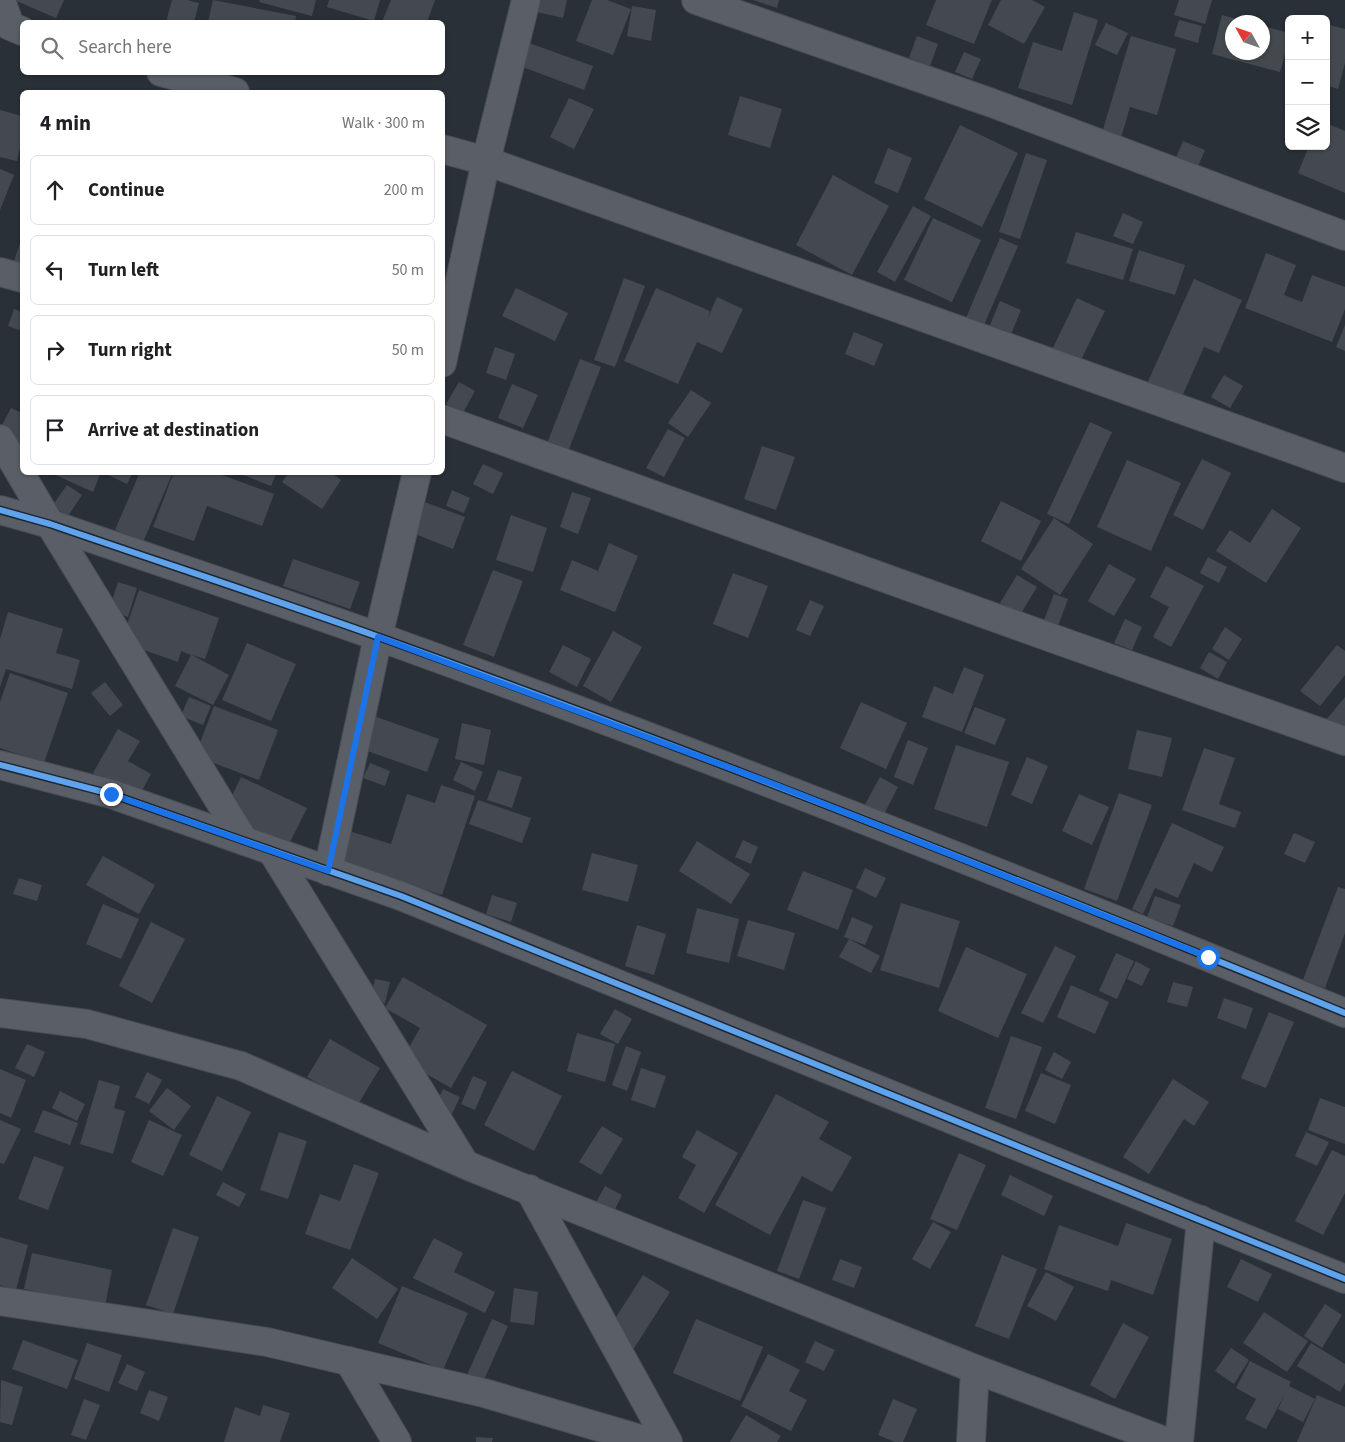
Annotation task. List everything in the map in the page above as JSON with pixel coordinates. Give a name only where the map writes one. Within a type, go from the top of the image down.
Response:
[{"type":"street","points":[[1,0],[10,26],[20,30]]},
{"type":"street","points":[[445,349],[486,161],[526,0]]},
{"type":"street","points":[[696,0],[992,103],[1345,236]]},
{"type":"street","points":[[172,75],[228,90]]},
{"type":"street","points":[[445,150],[486,161],[1345,468]]},
{"type":"street","points":[[0,272],[20,277]]},
{"type":"street","points":[[445,420],[1053,639],[1345,741]]},
{"type":"street","points":[[0,438],[20,472]]},
{"type":"street","points":[[22,475],[244,841]]},
{"type":"street","points":[[328,871],[378,637],[417,475]]},
{"type":"street","points":[[0,510],[50,524],[378,637],[776,785],[1345,1013]]},
{"type":"street","points":[[0,764],[111,794],[402,896],[1345,1279]]},
{"type":"street","points":[[272,851],[465,1164]]},
{"type":"street","points":[[0,1013],[87,1024],[241,1066],[529,1190],[975,1369],[1167,1442]]},
{"type":"street","points":[[529,1190],[668,1442]]},
{"type":"street","points":[[1179,1442],[1201,1220]]},
{"type":"street","points":[[0,1302],[267,1342],[484,1393],[650,1442]]},
{"type":"street","points":[[349,1361],[397,1442]]},
{"type":"street","points":[[971,1442],[975,1369]]},
{"type":"building","points":[[14,0],[64,0],[56,18]]},
{"type":"building","points":[[172,0],[187,0],[199,3],[195,20],[167,20]]},
{"type":"building","points":[[213,0],[296,16],[295,20],[208,20]]},
{"type":"building","points":[[260,0],[316,0],[312,16],[259,2]]},
{"type":"building","points":[[329,0],[380,0],[374,20],[327,7]]},
{"type":"building","points":[[391,0],[435,0],[428,20],[383,20]]},
{"type":"building","points":[[539,0],[567,0],[563,18],[537,12]]},
{"type":"building","points":[[592,0],[607,0],[631,9],[613,55],[576,41]]},
{"type":"building","points":[[753,0],[779,0],[777,8]]},
{"type":"building","points":[[936,0],[992,0],[974,44],[926,25]]},
{"type":"building","points":[[1001,0],[1032,0],[1045,7],[1024,44],[988,25]]},
{"type":"building","points":[[1179,0],[1212,0],[1205,24],[1174,15]]},
{"type":"building","points":[[632,6],[656,10],[651,41],[627,36]]},
{"type":"building","points":[[1074,12],[1098,20],[1072,105],[1018,88],[1033,42],[1062,51]]},
{"type":"building","points":[[1222,15],[1225,16],[1225,57],[1212,54]]},
{"type":"building","points":[[1179,20],[1202,26],[1198,43],[1174,36]]},
{"type":"building","points":[[1106,23],[1128,33],[1117,55],[1095,45]]},
{"type":"building","points":[[1330,25],[1345,29],[1345,63],[1338,89],[1330,86]]},
{"type":"building","points":[[1270,28],[1285,32],[1285,54],[1280,72],[1235,60],[1270,60]]},
{"type":"building","points":[[917,36],[938,44],[930,66],[909,58]]},
{"type":"building","points":[[1131,36],[1176,49],[1157,115],[1130,107],[1120,141],[1101,136]]},
{"type":"building","points":[[529,43],[593,66],[584,90],[520,66]]},
{"type":"building","points":[[964,52],[981,59],[972,79],[955,72]]},
{"type":"building","points":[[740,96],[782,109],[770,148],[728,135]]},
{"type":"building","points":[[569,98],[594,109],[574,149],[550,137]]},
{"type":"building","points":[[0,110],[20,115],[20,148],[17,161],[0,157]]},
{"type":"building","points":[[960,125],[1018,153],[982,227],[924,199]]},
{"type":"building","points":[[1330,125],[1345,131],[1345,193],[1298,173],[1307,150],[1330,150]]},
{"type":"building","points":[[1183,141],[1205,150],[1197,169],[1175,160]]},
{"type":"building","points":[[888,148],[912,158],[898,193],[874,183]]},
{"type":"building","points":[[1026,153],[1047,160],[1020,239],[999,232]]},
{"type":"building","points":[[0,169],[14,175],[0,210]]},
{"type":"building","points":[[833,175],[889,206],[852,275],[796,245]]},
{"type":"building","points":[[913,206],[931,216],[895,282],[877,272]]},
{"type":"building","points":[[1123,213],[1143,222],[1133,244],[1113,236]]},
{"type":"building","points":[[933,218],[981,240],[952,302],[904,280]]},
{"type":"building","points":[[1076,232],[1133,249],[1123,280],[1066,263]]},
{"type":"building","points":[[1000,238],[1018,246],[981,332],[963,325]]},
{"type":"building","points":[[20,244],[20,263],[14,261]]},
{"type":"building","points":[[1139,250],[1185,265],[1175,295],[1129,281]]},
{"type":"building","points":[[1266,253],[1296,265],[1284,295],[1302,302],[1312,275],[1345,287],[1345,309],[1332,342],[1245,308]]},
{"type":"building","points":[[624,278],[645,286],[615,367],[594,360]]},
{"type":"building","points":[[1194,279],[1242,300],[1219,353],[1204,347],[1180,401],[1146,386]]},
{"type":"building","points":[[516,288],[568,313],[555,341],[502,316]]},
{"type":"building","points":[[656,288],[710,311],[708,318],[717,297],[743,309],[722,353],[697,342],[678,384],[624,361]]},
{"type":"building","points":[[1077,298],[1105,311],[1077,368],[1050,354]]},
{"type":"building","points":[[1000,301],[1021,310],[1009,339],[988,330]]},
{"type":"building","points":[[14,309],[20,311],[20,330],[8,326]]},
{"type":"building","points":[[1345,325],[1345,351],[1336,347]]},
{"type":"building","points":[[854,332],[883,344],[874,366],[845,354]]},
{"type":"building","points":[[495,347],[515,354],[506,380],[486,373]]},
{"type":"building","points":[[580,359],[601,367],[567,454],[546,446]]},
{"type":"building","points":[[1224,375],[1243,386],[1230,408],[1211,397]]},
{"type":"building","points":[[459,382],[475,391],[463,413],[446,404]]},
{"type":"building","points":[[512,384],[538,395],[523,428],[498,418]]},
{"type":"building","points":[[691,390],[711,403],[688,437],[668,423]]},
{"type":"building","points":[[11,408],[20,412],[20,446],[0,436],[0,429]]},
{"type":"building","points":[[1090,422],[1112,432],[1069,524],[1047,514]]},
{"type":"building","points":[[668,429],[685,438],[664,477],[646,468]]},
{"type":"building","points":[[762,446],[795,457],[776,510],[744,499]]},
{"type":"building","points":[[1202,459],[1231,473],[1203,530],[1173,515]]},
{"type":"building","points":[[1127,460],[1181,483],[1151,551],[1097,527]]},
{"type":"building","points":[[483,464],[503,473],[493,494],[473,484]]},
{"type":"building","points":[[56,475],[100,475],[93,492]]},
{"type":"building","points":[[108,475],[132,475],[127,484]]},
{"type":"building","points":[[139,475],[172,475],[143,542],[115,530]]},
{"type":"building","points":[[173,475],[222,475],[274,494],[262,526],[207,506],[194,541],[153,527]]},
{"type":"building","points":[[244,475],[276,475],[271,486]]},
{"type":"building","points":[[287,475],[334,475],[341,480],[322,509],[282,482]]},
{"type":"building","points":[[67,485],[82,495],[68,516],[52,506]]},
{"type":"building","points":[[452,490],[470,498],[464,513],[446,506]]},
{"type":"building","points":[[572,492],[591,498],[578,534],[560,527]]},
{"type":"building","points":[[422,501],[465,517],[453,549],[410,532]]},
{"type":"building","points":[[1001,501],[1041,521],[1021,561],[981,541]]},
{"type":"building","points":[[1272,509],[1301,528],[1266,583],[1216,551],[1230,530],[1250,543]]},
{"type":"building","points":[[511,515],[547,528],[533,572],[496,560]]},
{"type":"building","points":[[1054,518],[1093,544],[1060,595],[1021,569]]},
{"type":"building","points":[[609,543],[638,556],[615,612],[560,590],[572,560],[598,571]]},
{"type":"building","points":[[1208,557],[1227,567],[1219,583],[1200,573]]},
{"type":"building","points":[[293,559],[360,582],[350,609],[283,586]]},
{"type":"building","points":[[1109,564],[1136,579],[1114,616],[1088,601]]},
{"type":"building","points":[[1166,566],[1204,586],[1171,647],[1153,637],[1169,607],[1150,597]]},
{"type":"building","points":[[493,570],[523,581],[494,657],[463,645]]},
{"type":"building","points":[[733,573],[768,586],[748,638],[713,624]]},
{"type":"building","points":[[1017,575],[1037,587],[1020,615],[1000,603]]},
{"type":"building","points":[[118,582],[137,588],[128,617],[109,610]]},
{"type":"building","points":[[139,590],[219,618],[205,659],[192,655],[229,675],[213,705],[175,686],[191,655],[181,651],[178,662],[121,642]]},
{"type":"building","points":[[1054,594],[1068,599],[1058,626],[1044,620]]},
{"type":"building","points":[[810,600],[824,606],[810,636],[796,630]]},
{"type":"building","points":[[8,612],[63,629],[56,653],[80,660],[72,689],[6,669],[0,687],[0,639]]},
{"type":"building","points":[[1125,619],[1142,627],[1132,650],[1114,643]]},
{"type":"building","points":[[1225,627],[1242,639],[1229,660],[1212,649]]},
{"type":"building","points":[[613,631],[642,647],[611,702],[583,686]]},
{"type":"building","points":[[247,643],[296,664],[271,721],[222,700]]},
{"type":"building","points":[[563,645],[591,659],[577,687],[549,672]]},
{"type":"building","points":[[1337,645],[1345,651],[1345,675],[1320,706],[1300,691]]},
{"type":"building","points":[[1209,652],[1227,662],[1218,679],[1200,668]]},
{"type":"building","points":[[964,667],[984,675],[962,732],[922,717],[934,686],[953,694]]},
{"type":"building","points":[[10,673],[68,693],[44,763],[0,748],[0,702]]},
{"type":"building","points":[[105,682],[123,705],[110,716],[91,693]]},
{"type":"building","points":[[189,697],[211,706],[203,725],[181,716]]},
{"type":"building","points":[[1345,697],[1345,735],[1326,720]]},
{"type":"building","points":[[861,702],[907,723],[886,769],[840,748]]},
{"type":"building","points":[[214,706],[278,730],[259,780],[195,756]]},
{"type":"building","points":[[975,707],[1006,719],[995,745],[964,733]]},
{"type":"building","points":[[365,713],[439,739],[427,772],[353,746]]},
{"type":"building","points":[[462,723],[491,730],[484,765],[455,759]]},
{"type":"building","points":[[118,729],[140,741],[128,761],[151,774],[138,798],[93,773]]},
{"type":"building","points":[[1137,730],[1172,738],[1162,777],[1128,769]]},
{"type":"building","points":[[908,740],[928,748],[913,785],[894,777]]},
{"type":"building","points":[[956,745],[1009,762],[987,827],[934,809]]},
{"type":"building","points":[[1204,748],[1235,758],[1219,804],[1241,812],[1235,828],[1182,810]]},
{"type":"building","points":[[1027,757],[1048,766],[1032,804],[1011,795]]},
{"type":"building","points":[[461,762],[483,772],[475,791],[453,780]]},
{"type":"building","points":[[370,763],[390,771],[385,786],[363,778]]},
{"type":"building","points":[[498,770],[522,777],[512,808],[487,800]]},
{"type":"building","points":[[241,777],[307,808],[288,846],[223,815]]},
{"type":"building","points":[[880,777],[898,787],[882,818],[863,808]]},
{"type":"building","points":[[441,785],[475,796],[442,895],[339,862],[349,831],[391,844],[407,794],[435,803]]},
{"type":"building","points":[[1119,793],[1152,805],[1117,901],[1084,889]]},
{"type":"building","points":[[1079,794],[1109,807],[1092,845],[1062,831]]},
{"type":"building","points":[[478,800],[531,818],[522,843],[469,824]]},
{"type":"building","points":[[1172,823],[1224,847],[1212,872],[1194,863],[1178,898],[1155,888],[1143,914],[1132,909]]},
{"type":"building","points":[[1294,833],[1315,842],[1305,863],[1284,854]]},
{"type":"building","points":[[743,840],[758,847],[751,864],[735,857]]},
{"type":"building","points":[[697,841],[750,874],[731,904],[679,871]]},
{"type":"building","points":[[592,853],[638,865],[628,902],[582,890]]},
{"type":"building","points":[[103,856],[155,885],[139,914],[86,885]]},
{"type":"building","points":[[865,868],[886,878],[876,898],[856,888]]},
{"type":"building","points":[[803,871],[853,890],[838,930],[787,910]]},
{"type":"building","points":[[19,878],[42,885],[37,901],[13,894]]},
{"type":"building","points":[[1338,887],[1345,889],[1345,933],[1325,988],[1303,980]]},
{"type":"building","points":[[492,895],[517,903],[511,922],[486,914]]},
{"type":"building","points":[[1155,896],[1181,905],[1173,926],[1147,917]]},
{"type":"building","points":[[901,903],[960,921],[939,988],[880,970]]},
{"type":"building","points":[[103,904],[139,919],[121,959],[86,944]]},
{"type":"building","points":[[697,908],[739,919],[729,963],[686,953]]},
{"type":"building","points":[[852,917],[873,926],[865,945],[844,937]]},
{"type":"building","points":[[748,920],[795,933],[784,970],[737,956]]},
{"type":"building","points":[[151,922],[185,939],[152,1003],[119,986]]},
{"type":"building","points":[[637,925],[666,934],[654,975],[625,966]]},
{"type":"building","points":[[849,939],[880,956],[871,973],[839,957]]},
{"type":"building","points":[[1055,946],[1076,956],[1043,1023],[1021,1013]]},
{"type":"building","points":[[966,947],[1027,974],[998,1038],[938,1011]]},
{"type":"building","points":[[1116,953],[1134,961],[1117,999],[1099,991]]},
{"type":"building","points":[[1136,961],[1150,969],[1142,986],[1127,979]]},
{"type":"building","points":[[403,977],[487,1025],[451,1088],[402,1060],[420,1028],[385,1008]]},
{"type":"building","points":[[375,979],[390,982],[385,1003],[370,1001]]},
{"type":"building","points":[[1173,982],[1193,987],[1187,1007],[1167,1002]]},
{"type":"building","points":[[1071,985],[1109,1002],[1095,1034],[1057,1017]]},
{"type":"building","points":[[1224,998],[1253,1008],[1246,1029],[1217,1018]]},
{"type":"building","points":[[615,1009],[632,1019],[618,1044],[600,1034]]},
{"type":"building","points":[[1269,1012],[1294,1022],[1266,1088],[1241,1078]]},
{"type":"building","points":[[577,1033],[615,1044],[605,1082],[567,1071]]},
{"type":"building","points":[[1011,1036],[1042,1047],[1016,1119],[985,1108]]},
{"type":"building","points":[[330,1039],[380,1068],[357,1106],[307,1077]]},
{"type":"building","points":[[27,1044],[45,1052],[34,1077],[15,1068]]},
{"type":"building","points":[[626,1046],[641,1052],[627,1091],[612,1085]]},
{"type":"building","points":[[1054,1052],[1071,1062],[1062,1079],[1045,1070]]},
{"type":"building","points":[[641,1068],[666,1076],[655,1108],[631,1100]]},
{"type":"building","points":[[0,1069],[26,1080],[11,1118],[0,1113]]},
{"type":"building","points":[[512,1071],[562,1096],[534,1151],[484,1125]]},
{"type":"building","points":[[147,1072],[162,1080],[149,1104],[135,1097]]},
{"type":"building","points":[[1041,1073],[1071,1085],[1055,1124],[1025,1111]]},
{"type":"building","points":[[473,1076],[487,1082],[475,1110],[461,1104]]},
{"type":"building","points":[[1173,1079],[1209,1102],[1194,1126],[1184,1119],[1149,1174],[1123,1157]]},
{"type":"building","points":[[99,1080],[120,1086],[114,1108],[125,1111],[113,1154],[80,1144]]},
{"type":"building","points":[[167,1088],[191,1106],[174,1130],[149,1111]]},
{"type":"building","points":[[443,1089],[460,1097],[451,1116],[434,1108]]},
{"type":"building","points":[[60,1091],[85,1104],[77,1121],[52,1108]]},
{"type":"building","points":[[776,1094],[829,1122],[819,1139],[852,1157],[832,1192],[802,1176],[770,1235],[715,1205]]},
{"type":"building","points":[[217,1096],[251,1112],[222,1171],[189,1155]]},
{"type":"building","points":[[1320,1098],[1345,1107],[1345,1144],[1308,1130]]},
{"type":"building","points":[[43,1110],[78,1123],[70,1145],[34,1132]]},
{"type":"building","points":[[0,1120],[21,1129],[4,1164],[0,1163]]},
{"type":"building","points":[[149,1120],[182,1135],[163,1176],[131,1162]]},
{"type":"building","points":[[602,1126],[623,1139],[601,1175],[579,1162]]},
{"type":"building","points":[[697,1130],[738,1153],[704,1213],[678,1198],[696,1165],[682,1157]]},
{"type":"building","points":[[279,1132],[307,1141],[288,1199],[260,1190]]},
{"type":"building","points":[[1306,1132],[1329,1142],[1317,1166],[1295,1156]]},
{"type":"building","points":[[1332,1150],[1345,1156],[1345,1193],[1323,1235],[1295,1221]]},
{"type":"building","points":[[959,1153],[986,1165],[957,1230],[930,1219]]},
{"type":"building","points":[[34,1156],[64,1167],[48,1210],[18,1199]]},
{"type":"building","points":[[354,1164],[379,1173],[350,1250],[305,1234],[320,1194],[340,1201]]},
{"type":"building","points":[[1010,1175],[1053,1196],[1044,1216],[1001,1195]]},
{"type":"building","points":[[223,1182],[246,1194],[239,1207],[216,1195]]},
{"type":"building","points":[[605,1186],[622,1195],[613,1213],[595,1204]]},
{"type":"building","points":[[803,1200],[826,1208],[799,1279],[777,1271]]},
{"type":"building","points":[[933,1222],[951,1232],[930,1269],[912,1259]]},
{"type":"building","points":[[1126,1223],[1172,1239],[1153,1295],[1111,1280],[1108,1291],[1044,1269],[1059,1225],[1118,1246]]},
{"type":"building","points":[[173,1228],[199,1237],[173,1314],[146,1305]]},
{"type":"building","points":[[0,1237],[28,1245],[16,1290],[0,1285]]},
{"type":"building","points":[[434,1238],[463,1253],[454,1272],[495,1292],[485,1313],[413,1278]]},
{"type":"building","points":[[32,1253],[112,1270],[105,1306],[24,1289]]},
{"type":"building","points":[[1002,1255],[1037,1269],[1009,1339],[975,1326]]},
{"type":"building","points":[[352,1258],[398,1289],[377,1319],[332,1288]]},
{"type":"building","points":[[840,1259],[862,1267],[854,1288],[832,1280]]},
{"type":"building","points":[[1241,1259],[1272,1274],[1258,1302],[1227,1287]]},
{"type":"building","points":[[1046,1272],[1074,1287],[1056,1321],[1027,1306]]},
{"type":"building","points":[[643,1275],[670,1292],[629,1356],[602,1339]]},
{"type":"building","points":[[402,1286],[468,1313],[443,1370],[378,1343]]},
{"type":"building","points":[[514,1288],[538,1292],[534,1325],[510,1322]]},
{"type":"building","points":[[1325,1304],[1342,1315],[1322,1348],[1304,1336]]},
{"type":"building","points":[[1264,1312],[1308,1341],[1287,1372],[1243,1343]]},
{"type":"building","points":[[492,1319],[508,1326],[483,1382],[467,1375]]},
{"type":"building","points":[[696,1319],[763,1347],[740,1401],[673,1373]]},
{"type":"building","points":[[1123,1323],[1149,1337],[1115,1399],[1090,1385]]},
{"type":"building","points":[[23,1340],[78,1360],[67,1389],[12,1369]]},
{"type":"building","points":[[815,1341],[835,1350],[824,1371],[805,1362]]},
{"type":"building","points":[[87,1343],[122,1355],[109,1392],[74,1379]]},
{"type":"building","points":[[1311,1343],[1345,1364],[1345,1383],[1340,1392],[1297,1366]]},
{"type":"building","points":[[1231,1348],[1249,1360],[1234,1384],[1215,1371]]},
{"type":"building","points":[[768,1354],[800,1370],[789,1391],[807,1400],[791,1431],[741,1406]]},
{"type":"building","points":[[1250,1361],[1291,1382],[1289,1386],[1315,1399],[1303,1422],[1278,1409],[1285,1394],[1266,1429],[1245,1419],[1256,1399],[1236,1388]]},
{"type":"building","points":[[127,1364],[145,1372],[137,1391],[118,1383]]},
{"type":"building","points":[[1,1380],[23,1387],[12,1425],[0,1422]]},
{"type":"building","points":[[149,1390],[168,1397],[159,1421],[140,1413]]},
{"type":"building","points":[[1317,1395],[1345,1407],[1345,1442],[1297,1442]]},
{"type":"building","points":[[84,1399],[100,1405],[86,1440],[71,1435]]},
{"type":"building","points":[[893,1399],[917,1409],[903,1442],[895,1442],[878,1435]]},
{"type":"building","points":[[263,1405],[290,1413],[280,1442],[224,1442],[235,1407],[260,1416]]},
{"type":"building","points":[[746,1415],[781,1436],[777,1442],[730,1442]]},
{"type":"building","points":[[476,1437],[493,1438],[492,1442],[476,1442]]},
{"type":"cycle path","points":[[0,510],[50,524],[501,681],[985,867],[1345,1013]]},
{"type":"cycle path","points":[[0,765],[111,794],[401,896],[1345,1279]]},
{"type":"route","points":[[111,794],[328,871],[378,637],[776,785],[1208,957]]}]
